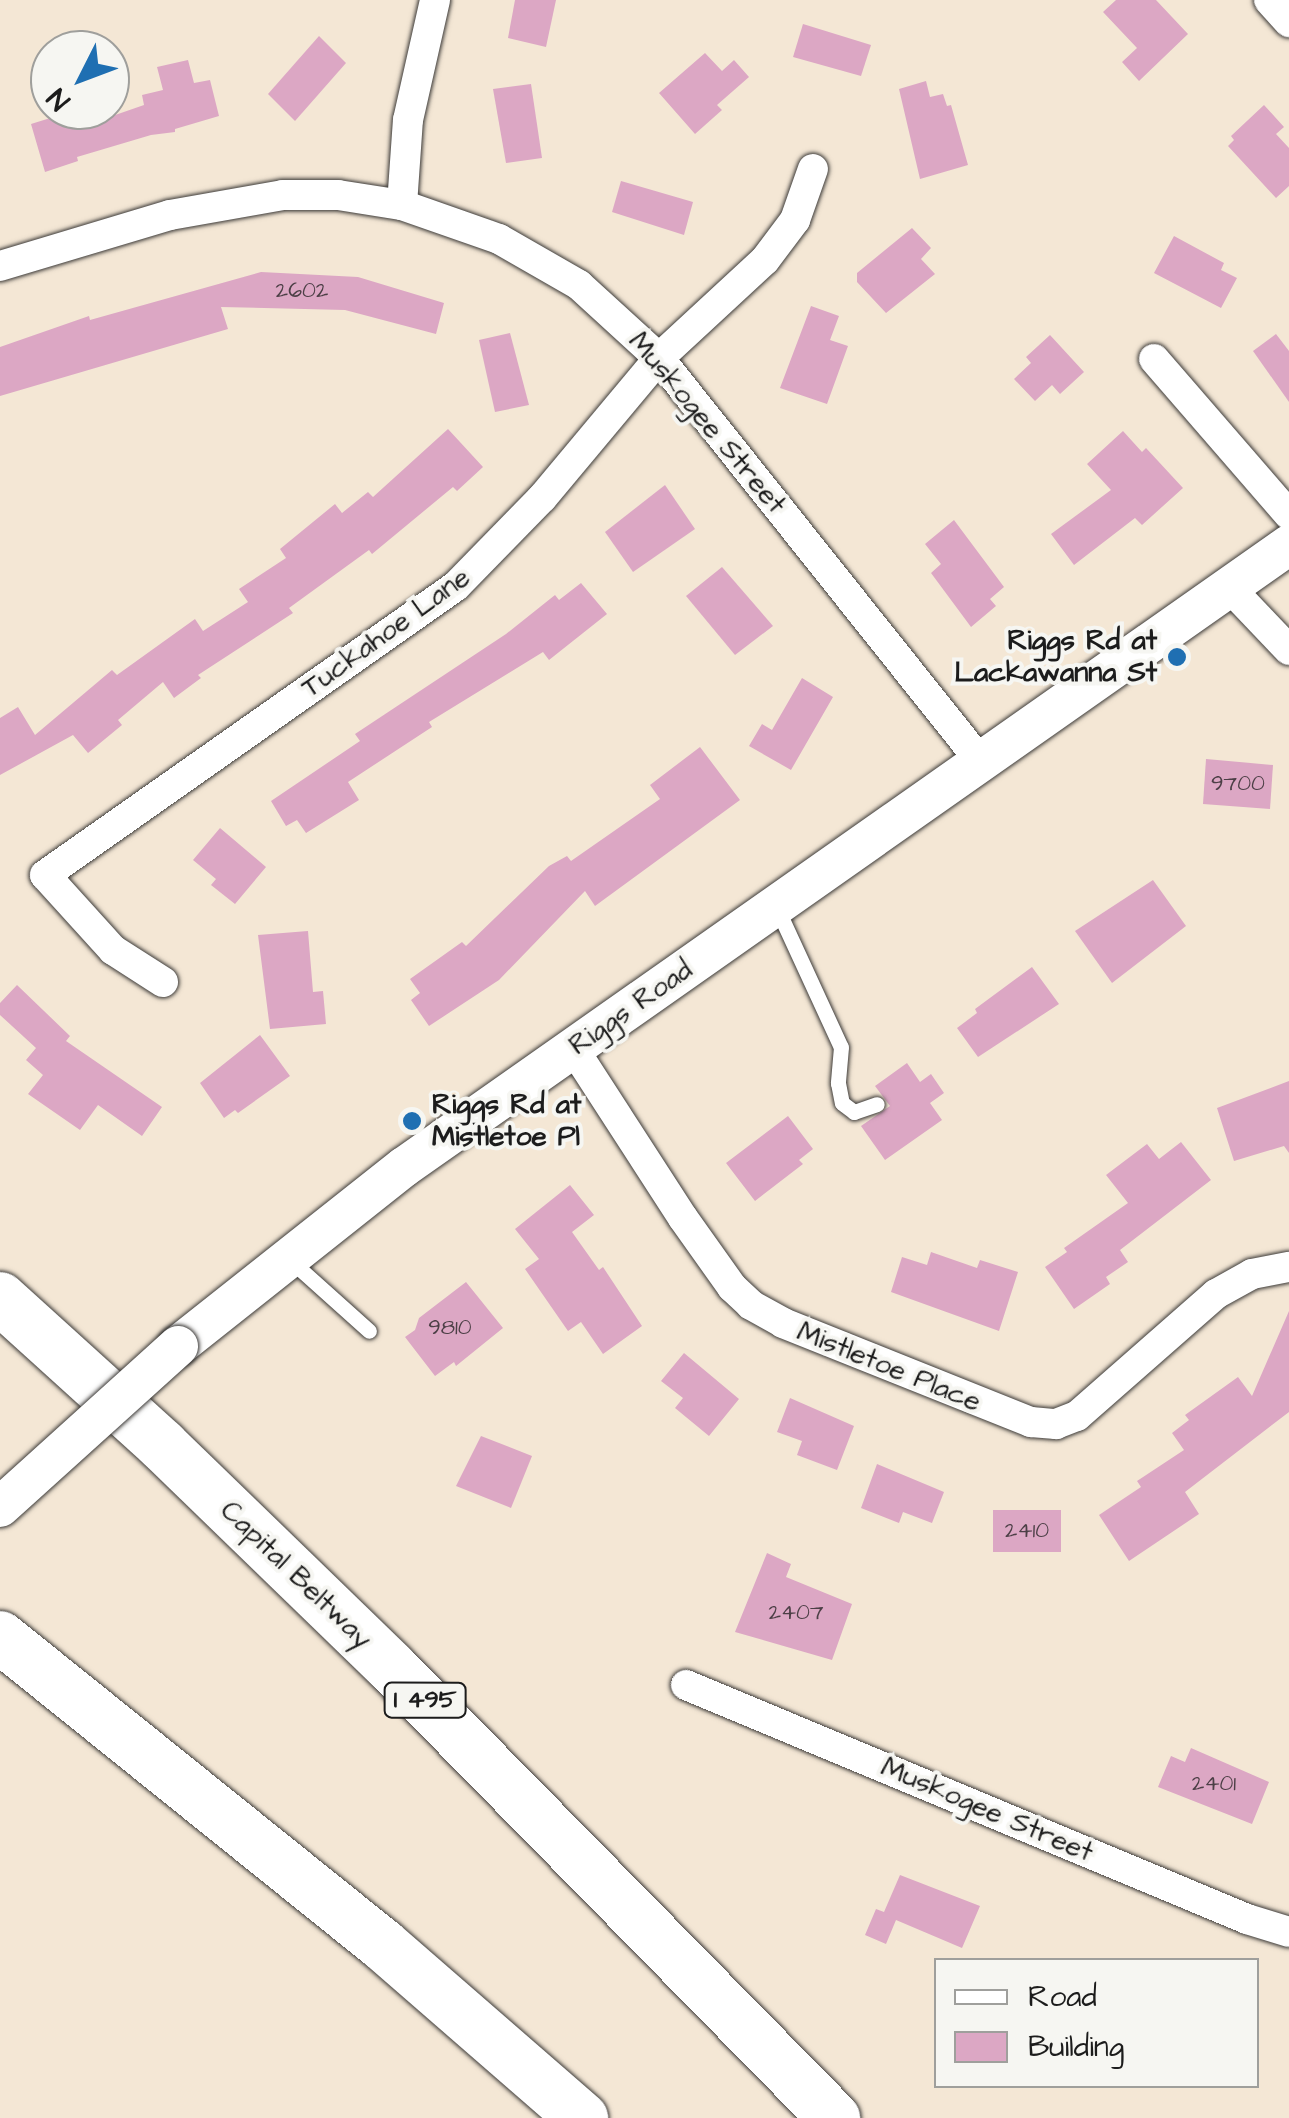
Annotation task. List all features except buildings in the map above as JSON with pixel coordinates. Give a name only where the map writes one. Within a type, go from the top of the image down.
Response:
[{"type":"highway","name":"Capital Beltway","points":[[0,1298],[162,1445],[390,1666],[834,2118]]},
{"type":"highway","points":[[0,1638],[368,1933],[582,2118]]},
{"type":"main road","name":"Riggs Road","points":[[0,1507],[178,1346],[287,1257],[573,1048],[1289,545]]},
{"type":"street","points":[[402,205],[408,120],[435,0]]},
{"type":"street","points":[[1269,0],[1289,22]]},
{"type":"street","name":"Tuckahoe Lane","points":[[162,982],[113,950],[45,875],[456,586],[542,498],[660,358],[765,260],[796,220],[813,169]]},
{"type":"street","name":"Muskogee Street","points":[[0,266],[111,230],[232,201],[338,196],[402,205],[499,239],[546,263],[612,312],[660,358],[982,762]]},
{"type":"street","points":[[1154,360],[1289,515]]},
{"type":"street","points":[[1229,587],[1289,650]]},
{"type":"street","name":"Mistletoe Place","points":[[573,1048],[683,1218],[732,1287],[750,1305],[784,1324],[1031,1422],[1056,1424],[1077,1416],[1216,1294],[1252,1274],[1289,1268]]},
{"type":"street","name":"Muskogee Street","points":[[686,1685],[1247,1919],[1289,1932]]},
{"type":"lane","points":[[776,906],[842,1047],[838,1082],[842,1103],[854,1112],[876,1104]]},
{"type":"lane","points":[[287,1257],[369,1332]]},
{"type":"place","name":"Riggs Rd at Lackawanna St","points":[[1177,657]]},
{"type":"place","name":"Riggs Rd at Mistletoe Pl","points":[[412,1121]]}]
